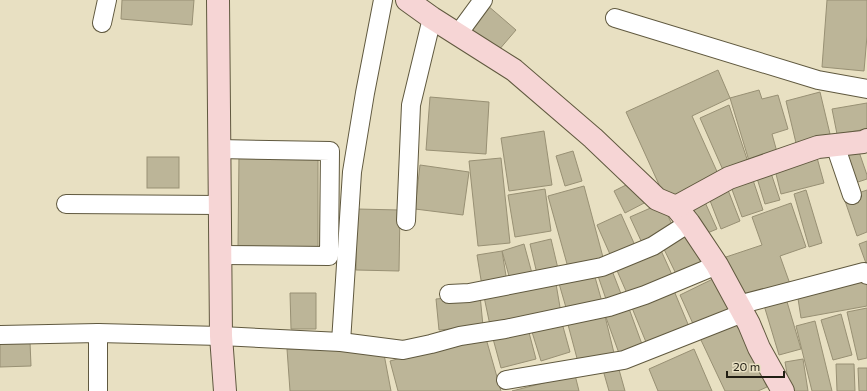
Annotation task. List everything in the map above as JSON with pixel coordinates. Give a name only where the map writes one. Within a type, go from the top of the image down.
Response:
[{"type":"street","points":[[102,23],[107,0]]},
{"type":"street","points":[[218,0],[221,336],[225,391]]},
{"type":"street","points":[[341,342],[352,172],[365,93],[383,0]]},
{"type":"street","points":[[407,0],[432,18],[514,70],[593,138],[657,199],[682,215],[717,265],[749,324],[759,348],[783,391]]},
{"type":"street","points":[[458,34],[483,0]]},
{"type":"street","points":[[406,221],[411,104],[432,18]]},
{"type":"street","points":[[615,18],[818,80],[867,89]]},
{"type":"street","points":[[449,294],[469,293],[602,267],[653,246],[682,215],[729,178],[818,147],[863,142],[867,140]]},
{"type":"street","points":[[835,145],[852,195]]},
{"type":"street","points":[[219,149],[330,151],[329,256],[220,255]]},
{"type":"street","points":[[66,204],[220,205]]},
{"type":"street","points":[[0,335],[98,333],[221,336],[341,342],[403,350],[460,336],[505,329],[609,307],[645,295],[717,265]]},
{"type":"street","points":[[506,380],[624,360],[740,309],[864,272],[867,275]]},
{"type":"street","points":[[98,333],[98,391]]},
{"type":"building","points":[[122,0],[194,0],[192,25],[121,19]]},
{"type":"building","points":[[827,0],[867,0],[867,36],[864,71],[822,67]]},
{"type":"building","points":[[487,5],[516,30],[498,51],[469,27]]},
{"type":"building","points":[[718,70],[730,98],[692,116],[719,176],[666,200],[626,112]]},
{"type":"building","points":[[759,90],[762,99],[778,95],[788,129],[772,134],[777,152],[749,161],[730,98]]},
{"type":"building","points":[[820,92],[830,134],[796,143],[786,101]]},
{"type":"building","points":[[430,97],[489,102],[486,154],[426,150]]},
{"type":"building","points":[[867,103],[867,129],[837,134],[832,109]]},
{"type":"building","points":[[729,105],[749,165],[723,170],[700,118]]},
{"type":"building","points":[[544,131],[552,185],[509,191],[501,138]]},
{"type":"building","points":[[857,146],[867,179],[852,184],[841,152]]},
{"type":"building","points":[[573,151],[582,181],[565,186],[556,156]]},
{"type":"building","points":[[239,153],[318,154],[318,247],[238,246]]},
{"type":"building","points":[[816,154],[824,183],[781,194],[774,166]]},
{"type":"building","points":[[147,157],[179,157],[179,188],[147,188]]},
{"type":"building","points":[[501,158],[510,243],[478,246],[469,161]]},
{"type":"building","points":[[420,165],[469,172],[463,215],[415,209]]},
{"type":"building","points":[[770,170],[780,200],[765,204],[756,175]]},
{"type":"building","points":[[752,177],[763,210],[742,217],[730,184]]},
{"type":"building","points":[[630,183],[650,200],[625,213],[614,191]]},
{"type":"building","points":[[584,186],[604,261],[569,271],[548,196]]},
{"type":"building","points":[[545,189],[551,231],[515,237],[508,195]]},
{"type":"building","points":[[728,190],[740,221],[721,229],[709,198]]},
{"type":"building","points":[[806,190],[822,243],[809,247],[794,194]]},
{"type":"building","points":[[867,190],[867,232],[857,236],[844,198]]},
{"type":"building","points":[[704,200],[717,229],[705,234],[692,206]]},
{"type":"building","points":[[662,203],[675,231],[643,245],[630,217]]},
{"type":"building","points":[[791,203],[806,247],[780,256],[790,284],[738,302],[723,258],[762,245],[752,217]]},
{"type":"building","points":[[357,209],[400,210],[399,271],[356,270]]},
{"type":"building","points":[[621,214],[637,250],[613,261],[597,225]]},
{"type":"building","points":[[688,229],[705,265],[678,278],[661,243]]},
{"type":"building","points":[[551,239],[559,273],[538,278],[530,244]]},
{"type":"building","points":[[867,241],[867,266],[859,244]]},
{"type":"building","points":[[524,244],[533,277],[511,283],[502,251]]},
{"type":"building","points":[[659,246],[673,277],[629,298],[615,266]]},
{"type":"building","points":[[502,251],[507,282],[482,286],[477,255]]},
{"type":"building","points":[[611,268],[623,299],[608,305],[597,273]]},
{"type":"building","points":[[593,270],[602,302],[567,311],[558,280]]},
{"type":"building","points":[[719,276],[734,307],[694,326],[680,295]]},
{"type":"building","points":[[555,278],[561,313],[491,330],[483,292]]},
{"type":"building","points":[[867,280],[867,306],[801,318],[797,292]]},
{"type":"building","points":[[672,286],[690,329],[648,347],[630,303]]},
{"type":"building","points":[[290,293],[316,293],[316,329],[291,329]]},
{"type":"building","points":[[480,295],[483,326],[439,330],[436,299]]},
{"type":"building","points":[[785,295],[801,349],[779,355],[763,302]]},
{"type":"building","points":[[627,303],[643,347],[620,356],[604,312]]},
{"type":"building","points":[[867,308],[867,358],[858,360],[847,312]]},
{"type":"building","points":[[604,312],[614,353],[578,362],[567,321]]},
{"type":"building","points":[[841,314],[852,355],[833,360],[821,320]]},
{"type":"building","points":[[736,321],[767,387],[758,391],[725,391],[700,338]]},
{"type":"building","points":[[815,321],[832,391],[812,391],[796,326]]},
{"type":"building","points":[[562,323],[570,352],[541,361],[532,332]]},
{"type":"building","points":[[527,325],[536,359],[501,368],[492,335]]},
{"type":"building","points":[[485,335],[501,391],[398,391],[390,361]]},
{"type":"building","points":[[30,342],[31,366],[0,367],[0,344]]},
{"type":"building","points":[[287,349],[383,349],[391,391],[290,391]]},
{"type":"building","points":[[694,349],[712,391],[658,391],[649,369]]},
{"type":"building","points":[[803,359],[808,391],[790,391],[785,362]]},
{"type":"building","points":[[836,364],[854,364],[855,391],[837,391]]},
{"type":"building","points":[[618,366],[625,391],[609,391],[603,370]]},
{"type":"building","points":[[858,368],[867,368],[867,391],[859,391]]},
{"type":"building","points":[[575,375],[579,391],[512,391]]}]
